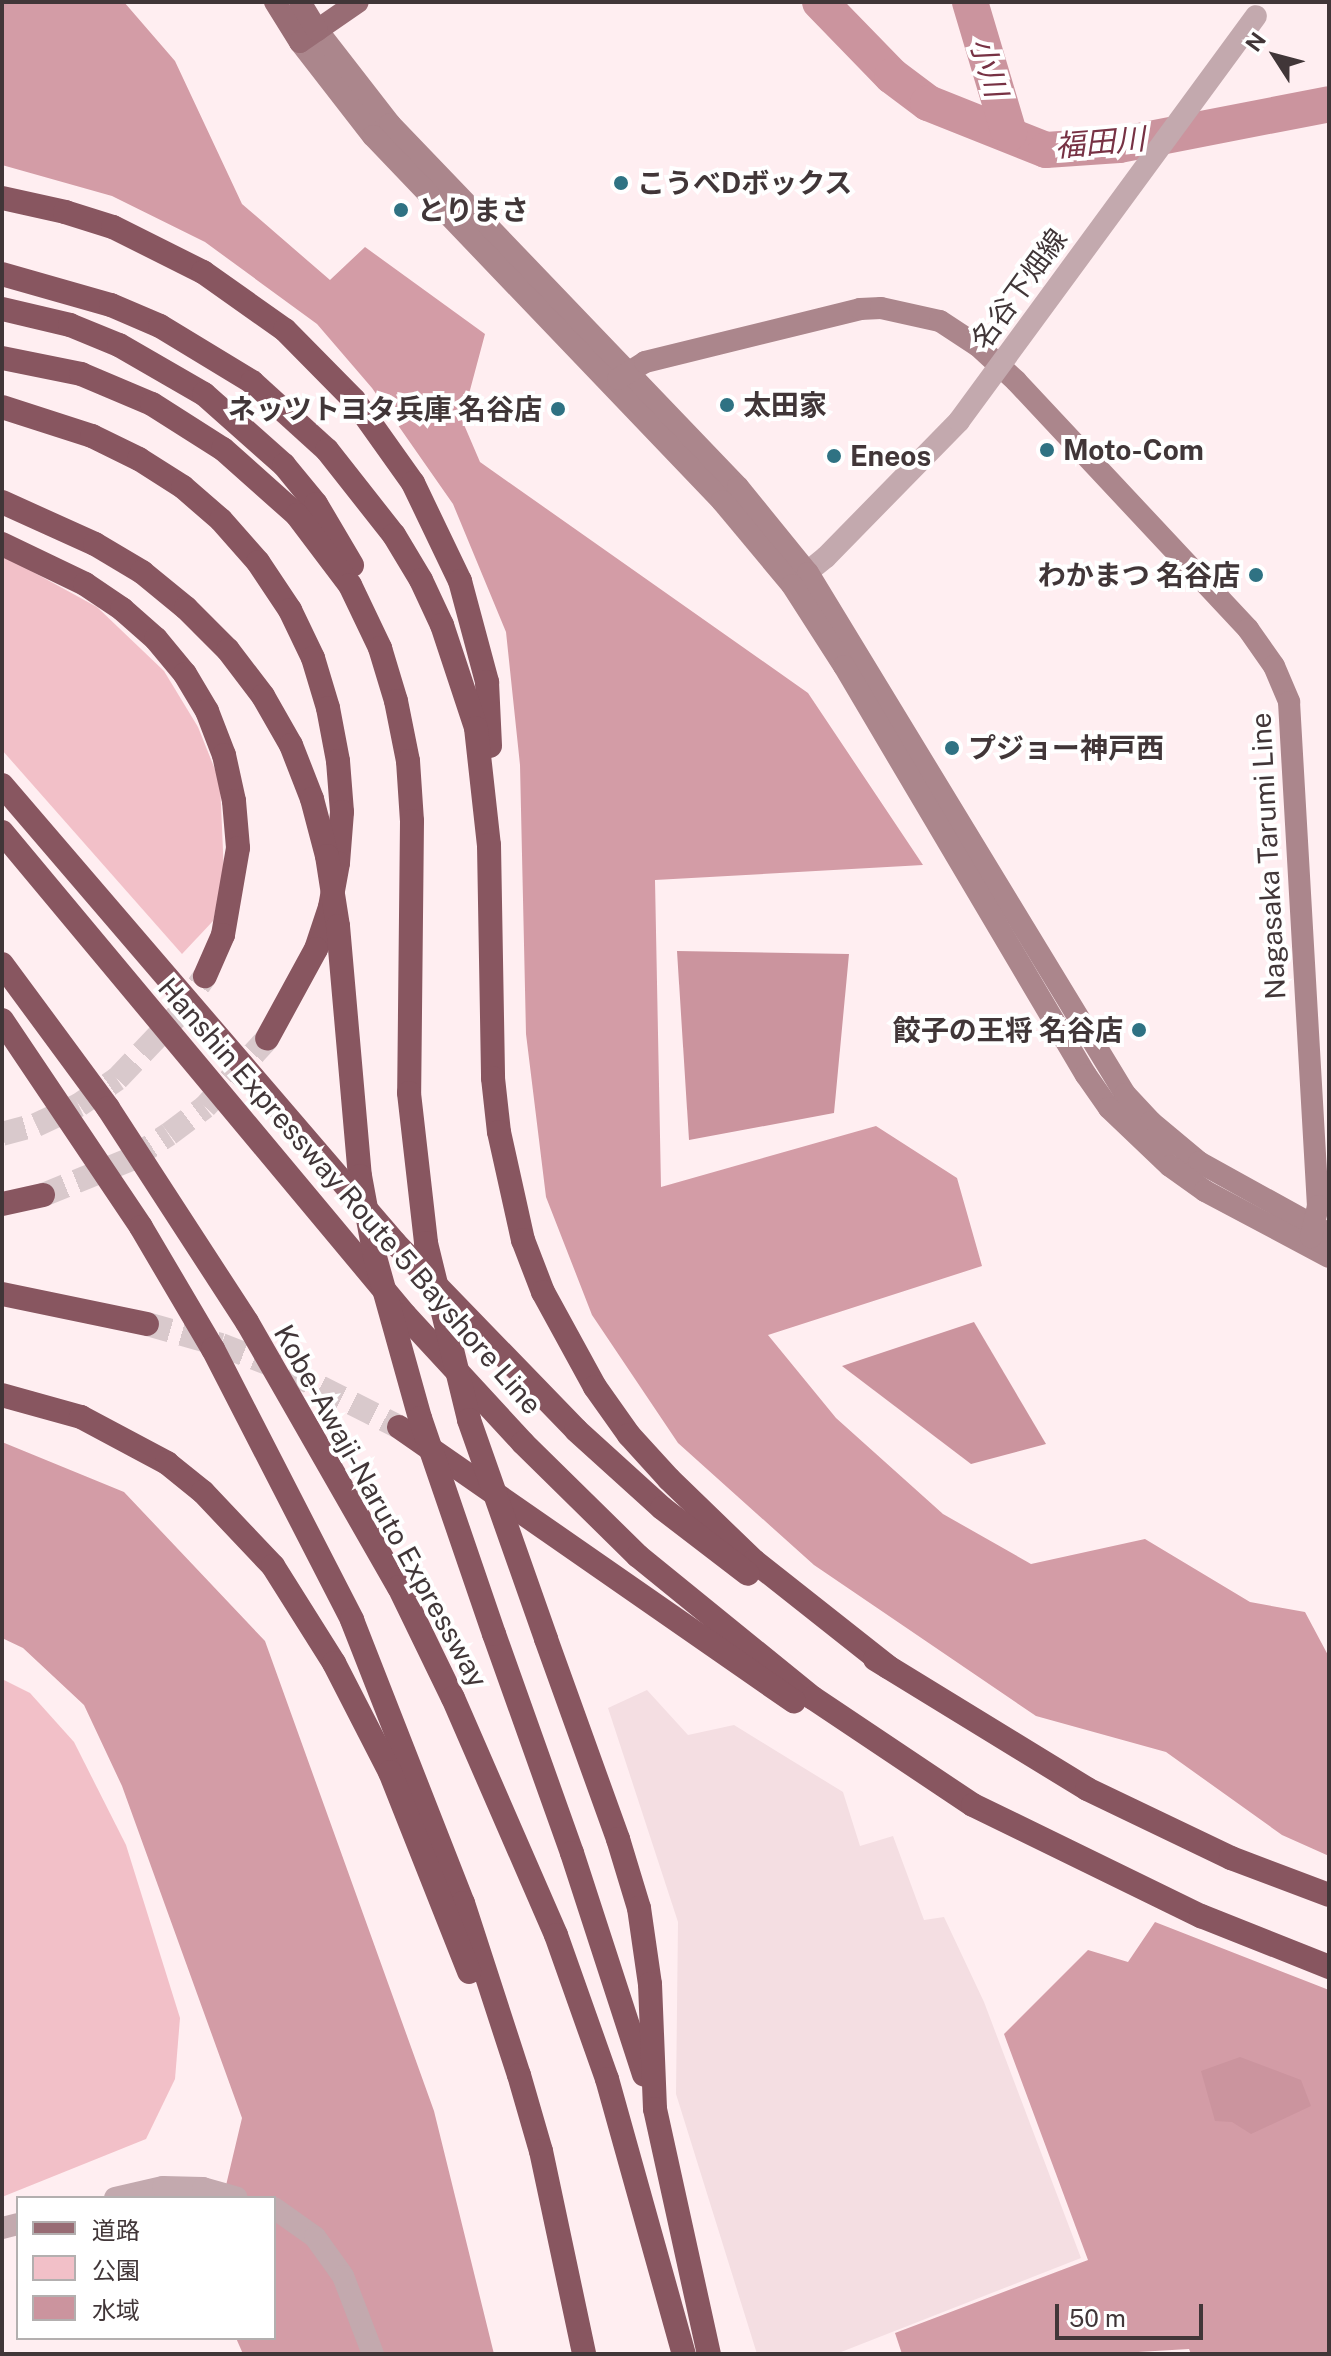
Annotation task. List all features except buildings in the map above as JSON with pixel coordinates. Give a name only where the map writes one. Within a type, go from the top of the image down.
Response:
[{"type":"highway","points":[[2,198],[113,227],[203,272],[285,330],[320,363],[378,431],[413,483],[439,533],[476,630],[488,695],[493,1078],[499,1132],[519,1226],[543,1292],[595,1387],[629,1435],[669,1479],[754,1561],[888,1667]]},
{"type":"highway","points":[[2,274],[62,289],[160,326],[252,382],[327,450],[394,535],[442,625],[476,728],[489,845]]},
{"type":"highway","points":[[2,309],[70,325],[163,367],[245,426],[284,465],[316,504],[369,598],[386,645],[400,701],[408,761],[412,821],[409,1093],[426,1243],[469,1420],[618,1839],[639,1908],[650,1984],[655,2109]]},
{"type":"highway","points":[[2,358],[81,374],[152,404],[223,449],[288,506],[330,555],[367,618],[396,701],[408,761]]},
{"type":"highway","points":[[2,407],[92,436],[139,459],[183,487],[221,520],[258,562],[290,610],[313,658],[328,708],[338,761],[342,812],[338,863],[330,907],[316,949],[267,1039]]},
{"type":"highway","points":[[2,502],[95,544],[142,572],[186,608],[228,650],[263,696],[291,745],[312,799],[338,926],[360,1176],[375,1257],[407,1379],[572,1853],[655,2109],[709,2354]]},
{"type":"highway","points":[[2,544],[85,584],[122,609],[156,639],[185,674],[207,711],[224,755],[234,801],[238,848],[223,935],[205,976]]},
{"type":"highway","name":"Hanshin Expressway Route 5 Bayshore Line","points":[[2,785],[326,1165],[514,1370],[672,1516],[762,1585],[888,1667],[1087,1789],[1182,1836],[1319,1892]]},
{"type":"highway","name":"Hanshin Expressway Route 5 Bayshore Line","points":[[2,832],[405,1315],[580,1502],[638,1556],[752,1652],[864,1734],[973,1805],[1120,1879],[1284,1951],[1329,1967]]},
{"type":"highway","name":"Kobe-Awaji-Naruto Expressway","points":[[2,964],[108,1108],[247,1322],[399,1587],[453,1698],[556,1935],[607,2079],[684,2354]]},
{"type":"highway","points":[[2,1020],[141,1227],[213,1349],[352,1620],[430,1815],[491,1987],[541,2151],[584,2354]]},
{"type":"highway","points":[[2,1204],[43,1195]]},
{"type":"highway","points":[[2,1294],[147,1324],[2,1307]]},
{"type":"highway","points":[[2,1395],[81,1417],[167,1463],[239,1527],[273,1566],[305,1612],[390,1772],[421,1846],[509,2084],[565,2255]]},
{"type":"highway","points":[[399,1427],[810,1713],[973,1805]]},
{"type":"main road","points":[[275,2],[309,36],[381,146],[619,378],[722,501],[800,579],[1125,1094],[1151,1122],[1199,1162],[1317,1236],[1329,1257]]},
{"type":"main road","points":[[300,2],[309,36]]},
{"type":"main road","points":[[309,36],[358,2]]},
{"type":"main road","name":"Nagasaka Tarumi Line","points":[[619,378],[645,362],[860,309],[905,311],[940,321],[978,346],[1016,381],[1248,629],[1274,666],[1289,702],[1318,1206],[1317,1236]]},
{"type":"street","name":"名谷下畑線","points":[[800,579],[959,421],[1260,9]]},
{"type":"street","points":[[124,2196],[163,2187],[203,2188],[230,2196]]},
{"type":"street","points":[[276,2209],[315,2237],[343,2276],[373,2354]]},
{"type":"shaded area","points":[[2,2],[124,2],[175,61],[242,204],[330,280],[365,247],[485,334],[462,420],[480,462],[808,693],[923,865],[655,880],[661,1187],[876,1126],[957,1178],[982,1266],[768,1335],[836,1418],[943,1514],[1031,1564],[1145,1539],[1250,1602],[1305,1612],[1329,1657],[1329,1856],[1282,1835],[1166,1752],[1036,1716],[814,1565],[678,1443],[592,1315],[546,1197],[526,1034],[520,765],[506,632],[453,504],[372,388],[317,324],[205,242],[112,196],[2,165]]},
{"type":"shaded area","points":[[2,1442],[124,1492],[265,1641],[434,2111],[494,2354],[243,2354],[237,2340],[276,2340],[276,2196],[223,2196],[242,2118],[122,1786],[84,1705],[23,1648],[2,1638]]},
{"type":"shaded area","points":[[647,1690],[688,1735],[734,1725],[843,1792],[860,1846],[893,1836],[924,1920],[944,1917],[984,2002],[1081,2258],[836,2354],[757,2354],[676,2094],[678,1922],[608,1708]]},
{"type":"shaded area","points":[[1155,1922],[1329,1990],[1329,2354],[1191,2354],[1189,2349],[1104,2354],[902,2354],[895,2333],[1088,2260],[1004,2034],[1088,1950],[1128,1962]]},
{"type":"green space","points":[[2,555],[97,607],[164,671],[198,727],[220,782],[224,874],[213,921],[182,954],[2,750]]},
{"type":"green space","points":[[2,1679],[30,1693],[74,1742],[126,1845],[180,2018],[175,2079],[146,2139],[2,2197]]},
{"type":"water","points":[[677,951],[849,954],[834,1113],[689,1140]]},
{"type":"water","points":[[974,1322],[1046,1444],[971,1464],[842,1366]]},
{"type":"water","points":[[1240,2057],[1301,2080],[1311,2106],[1251,2134],[1232,2122],[1215,2121],[1201,2071]]},
{"type":"waterway","name":"福田川","points":[[820,2],[892,76],[928,103],[1046,150],[1119,145],[1329,104]]},
{"type":"waterway","name":"小川","points":[[970,2],[1009,133]]},
{"type":"tunnel","points":[[2,1134],[36,1125],[79,1105],[117,1079],[178,1015],[205,976]]},
{"type":"tunnel","points":[[43,1195],[131,1159],[169,1134],[205,1107],[267,1039]]},
{"type":"tunnel","points":[[147,1324],[221,1345],[288,1371],[399,1427]]},
{"type":"place","name":"こうべDボックス","points":[[621,183]]},
{"type":"place","name":"とりまさ","points":[[401,210]]},
{"type":"place","name":"太田家","points":[[727,405]]},
{"type":"place","name":"ネッツトヨタ兵庫 名谷店","points":[[558,409]]},
{"type":"place","name":"Moto-Com","points":[[1047,450]]},
{"type":"place","name":"Eneos","points":[[834,456]]},
{"type":"place","name":"わかまつ 名谷店","points":[[1256,575]]},
{"type":"place","name":"プジョー神戸西","points":[[952,748]]},
{"type":"place","name":"餃子の王将 名谷店","points":[[1139,1030]]}]
